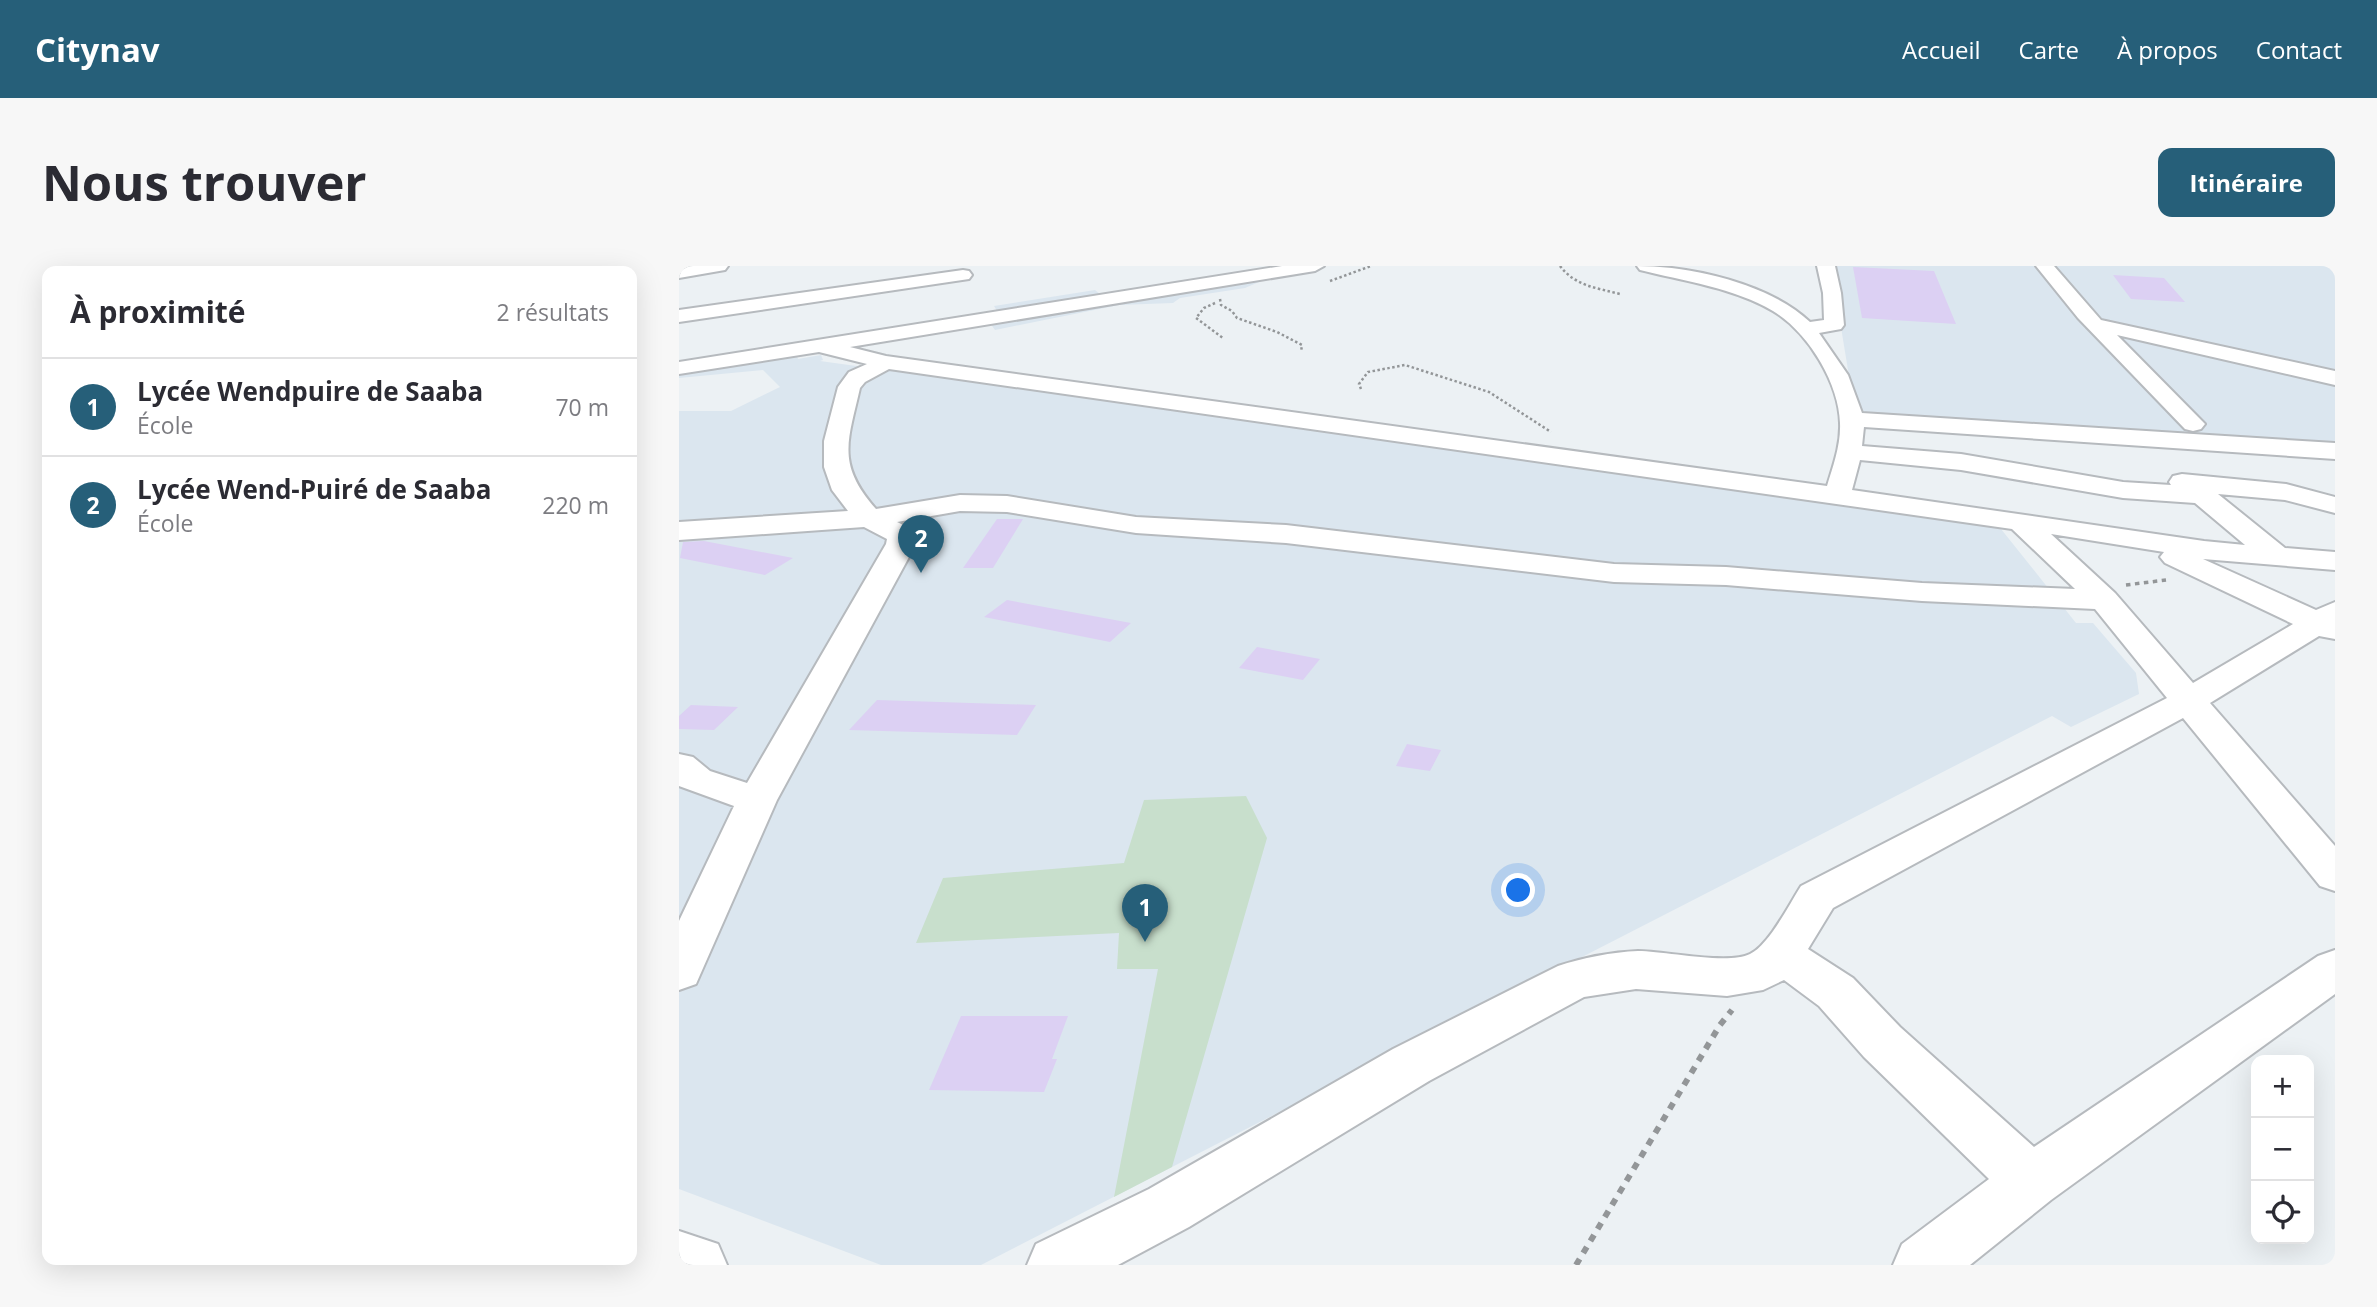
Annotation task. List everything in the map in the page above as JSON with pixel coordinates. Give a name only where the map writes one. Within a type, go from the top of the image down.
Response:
[{"type":"street","points":[[679,273],[719,266]]},
{"type":"street","points":[[679,368],[1315,266]]},
{"type":"street","points":[[1646,266],[1736,290],[1780,308],[1808,328],[1836,373],[1852,419],[1850,452],[1837,496]]},
{"type":"street","points":[[1808,328],[1834,325],[1832,293],[1826,266]]},
{"type":"street","points":[[2045,266],[2095,324],[2193,424]]},
{"type":"street","points":[[679,316],[962,270],[977,321]]},
{"type":"street","points":[[1751,275],[1766,288],[1780,308]]},
{"type":"street","points":[[802,298],[803,277]]},
{"type":"street","points":[[1103,300],[1125,280]]},
{"type":"street","points":[[2095,324],[2335,378]]},
{"type":"street","points":[[821,346],[886,362],[2142,539],[2204,550],[2335,561]]},
{"type":"street","points":[[679,971],[757,800],[901,544],[901,535],[869,519],[845,490],[837,467],[836,441],[849,387],[857,377],[886,362]]},
{"type":"street","points":[[1852,419],[2052,436],[2330,454]]},
{"type":"street","points":[[2052,436],[2112,462],[2195,489],[2277,556]]},
{"type":"street","points":[[2052,436],[2065,480]]},
{"type":"street","points":[[1850,452],[1961,463],[2123,489],[2286,492],[2335,505]]},
{"type":"street","points":[[679,531],[869,519],[935,505],[1007,504],[1136,525],[1286,534],[1614,573],[1726,576],[1935,593],[2099,595]]},
{"type":"street","points":[[2022,523],[2099,595],[2335,875]]},
{"type":"street","points":[[2142,539],[2208,572],[2330,621]]},
{"type":"street","points":[[1057,1265],[1169,1208],[1411,1065],[1575,979],[1636,970],[1727,977],[1772,962],[1817,897],[2190,700],[2330,621]]},
{"type":"street","points":[[679,766],[697,780],[757,800]]},
{"type":"street","points":[[1772,962],[1836,992],[1882,1042],[2031,1181]]},
{"type":"street","points":[[1923,1265],[2031,1181],[2335,969]]},
{"type":"street","points":[[679,1261],[697,1265]]},
{"type":"path","points":[[1324,285],[1371,266]]},
{"type":"path","points":[[1560,266],[1569,278],[1577,282],[1620,294]]},
{"type":"path","points":[[1201,284],[1220,296],[1220,302],[1242,321],[1277,332],[1302,345],[1301,352]]},
{"type":"path","points":[[1220,302],[1204,308],[1196,318],[1199,322],[1217,329],[1223,338]]},
{"type":"path","points":[[1361,389],[1359,384],[1368,372],[1405,365],[1489,392],[1559,438]]},
{"type":"path","points":[[2099,595],[2208,572]]},
{"type":"path","points":[[1576,1265],[1720,1025],[1772,962]]},
{"type":"shaded area","points":[[1831,266],[2335,266],[2335,447],[1855,413]]},
{"type":"shaded area","points":[[1255,279],[1259,282],[1245,288],[1180,298],[1173,303],[1119,305],[995,330],[990,323]]},
{"type":"shaded area","points":[[1095,290],[1101,295],[997,311],[994,306]]},
{"type":"shaded area","points":[[821,355],[823,360],[820,361],[1985,521],[2001,529],[2076,623],[2093,623],[2136,673],[2139,694],[2071,727],[2052,716],[981,1265],[881,1265],[679,1189],[679,411],[731,411],[780,387],[763,370],[679,378],[679,372]]},
{"type":"green space","points":[[1246,796],[1267,838],[1172,1167],[1114,1197],[1158,969],[1117,969],[1119,933],[916,943],[943,878],[1124,863],[1144,800]]},
{"type":"building","points":[[1853,267],[1934,271],[1956,324],[1862,318]]},
{"type":"building","points":[[2113,275],[2164,278],[2185,302],[2131,299]]},
{"type":"building","points":[[997,519],[1023,519],[993,568],[963,568]]},
{"type":"building","points":[[704,541],[793,558],[765,575],[680,558],[683,542]]},
{"type":"building","points":[[1007,600],[1131,623],[1110,642],[984,617]]},
{"type":"building","points":[[1257,647],[1320,659],[1303,680],[1239,668]]},
{"type":"building","points":[[877,700],[1036,705],[1017,735],[849,730]]},
{"type":"building","points":[[691,705],[738,707],[714,730],[679,729],[679,716]]},
{"type":"building","points":[[1407,744],[1441,750],[1430,771],[1396,766]]},
{"type":"building","points":[[961,1016],[1068,1016],[1052,1059],[1057,1059],[1044,1092],[929,1090]]},
{"type":"place","name":"Lycée Wend-Puiré de Saaba","points":[[921,573]]},
{"type":"place","name":"Lycée Wendpuire de Saaba","points":[[1145,942]]}]
